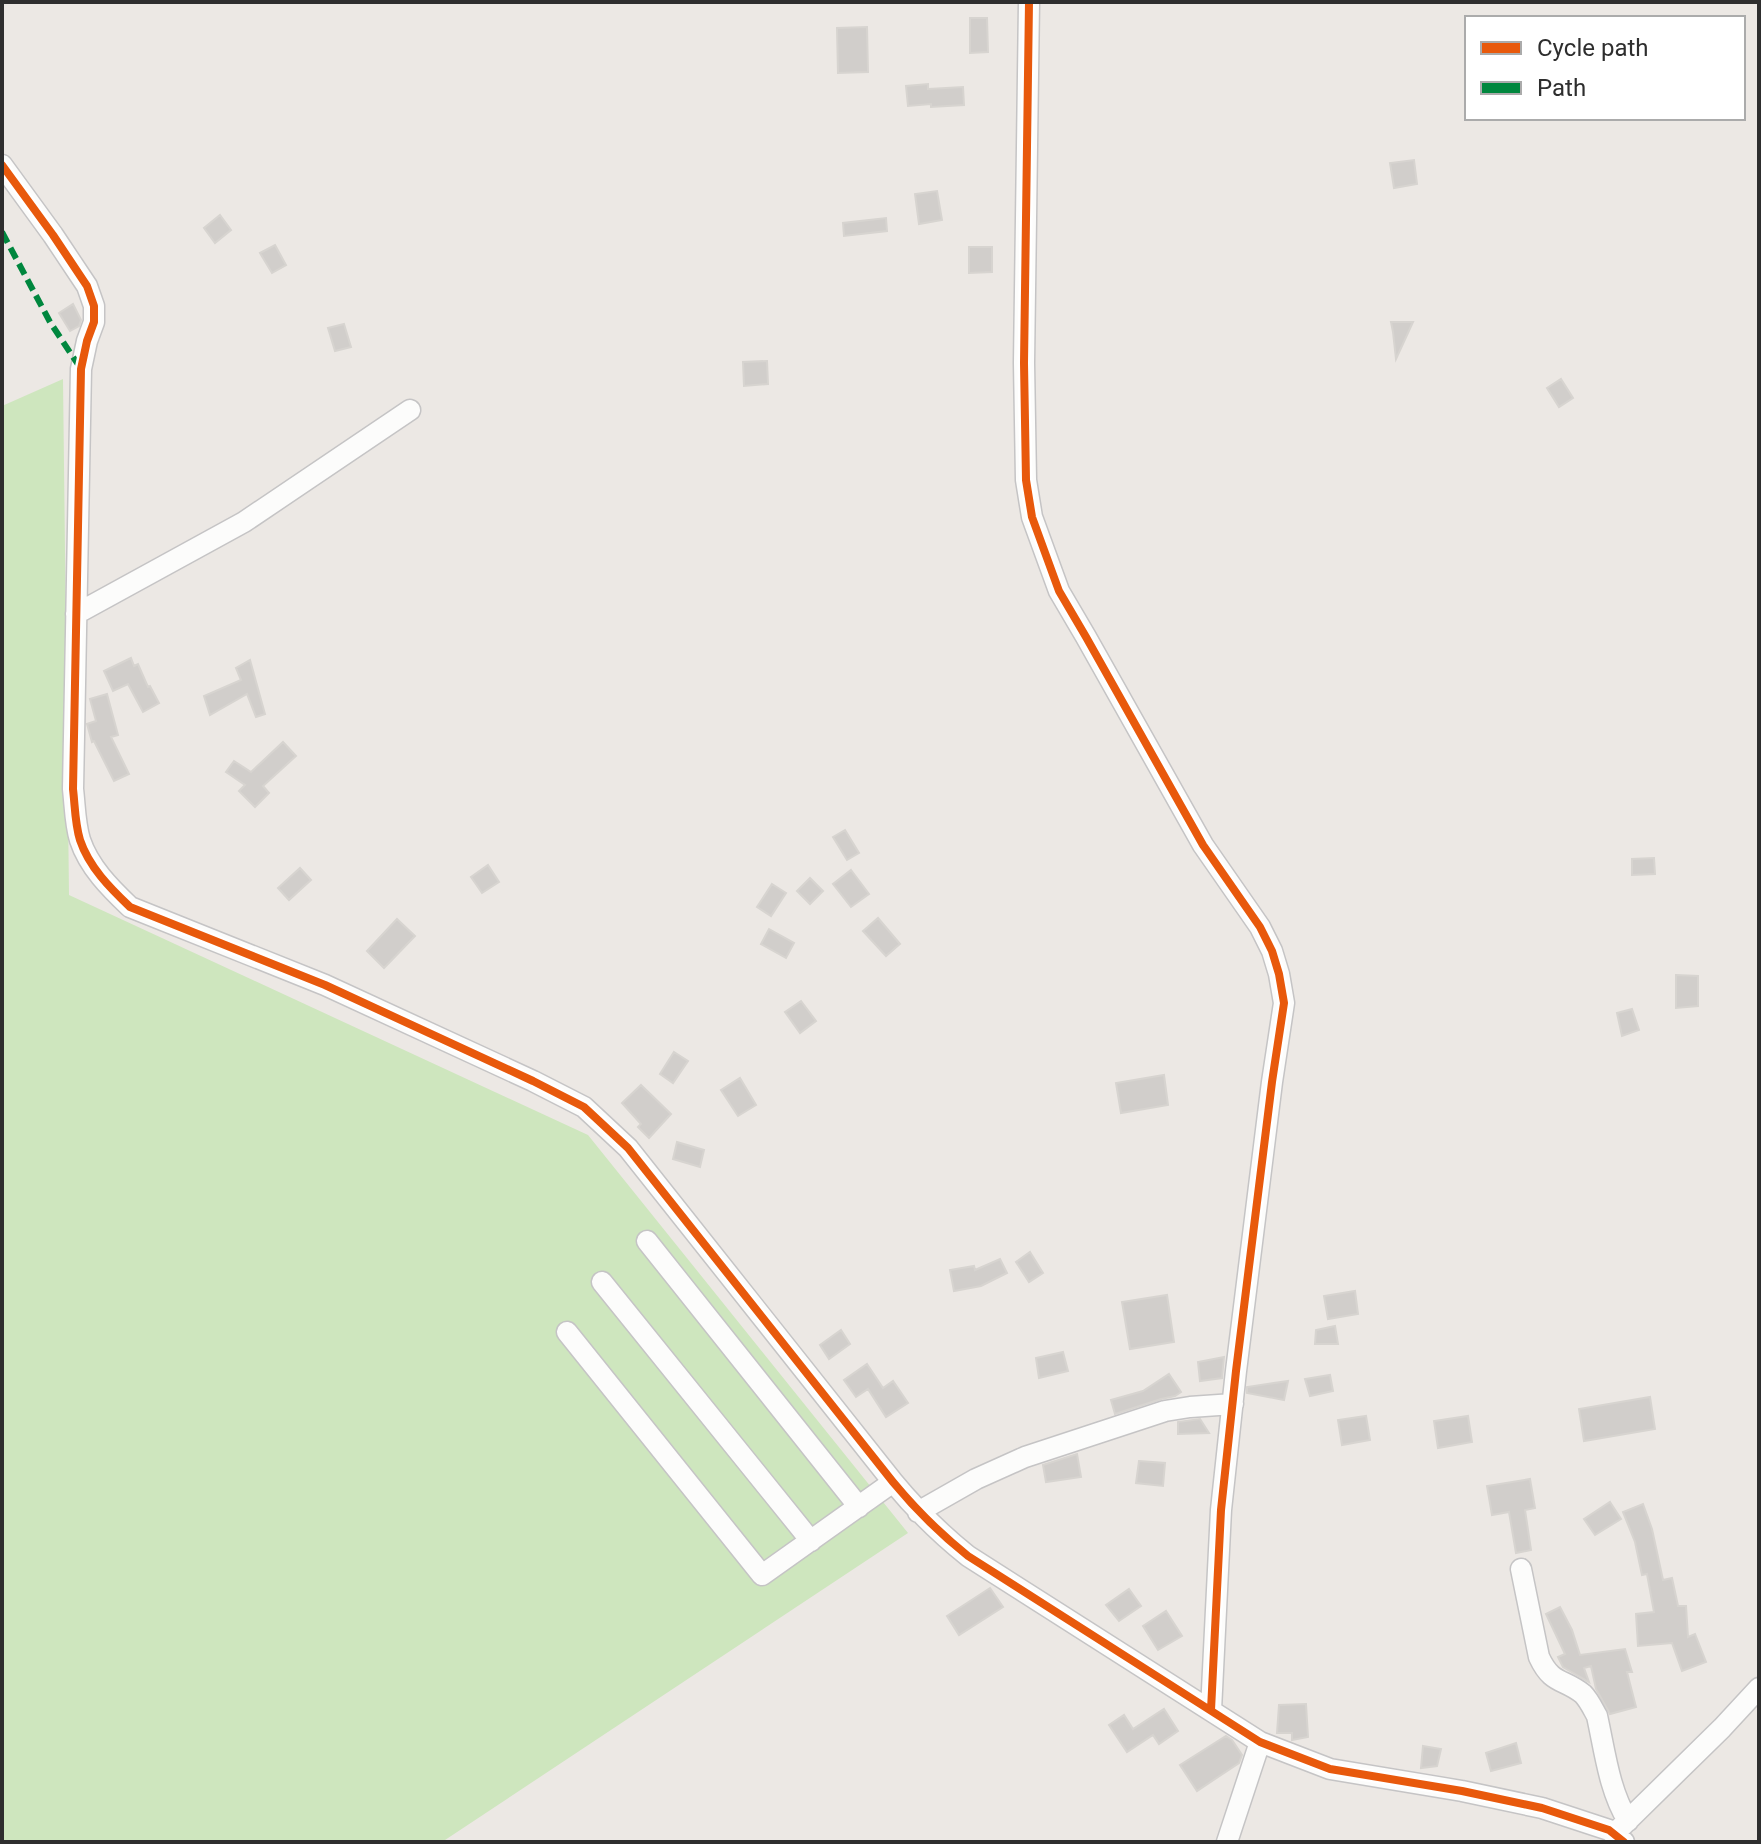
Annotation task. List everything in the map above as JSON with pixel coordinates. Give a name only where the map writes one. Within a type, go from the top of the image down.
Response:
[{"type":"street","points":[[1029,2],[1024,363],[1026,480],[1032,517],[1059,591],[1203,845],[1260,927],[1272,951],[1284,1003],[1221,1510],[1211,1710]]},
{"type":"street","points":[[2,165],[75,266],[94,306],[94,322],[81,369],[73,789],[76,825],[81,842],[108,886],[130,907],[325,985],[584,1107],[628,1148],[918,1512],[968,1556],[1260,1742],[1330,1769],[1542,1808],[1622,1832]]},
{"type":"street","points":[[76,614],[244,522],[410,410]]},
{"type":"street","points":[[647,1241],[859,1507]]},
{"type":"street","points":[[602,1282],[811,1541]]},
{"type":"street","points":[[567,1332],[762,1575],[893,1482]]},
{"type":"street","points":[[918,1512],[976,1479],[1025,1457],[1165,1411],[1233,1404]]},
{"type":"street","points":[[1521,1569],[1544,1669],[1552,1678],[1583,1695],[1597,1716],[1622,1832]]},
{"type":"street","points":[[1622,1832],[1759,1688]]},
{"type":"street","points":[[1227,1842],[1260,1742]]},
{"type":"green space","points":[[63,379],[69,895],[588,1135],[908,1533],[442,1842],[2,1842],[2,406]]},
{"type":"building","points":[[970,18],[987,18],[988,52],[970,53]]},
{"type":"building","points":[[867,27],[868,72],[838,73],[837,28]]},
{"type":"building","points":[[928,84],[928,89],[963,87],[964,105],[908,106],[906,86]]},
{"type":"building","points":[[1414,160],[1417,184],[1394,188],[1390,163]]},
{"type":"building","points":[[937,191],[942,220],[919,224],[915,194]]},
{"type":"building","points":[[220,215],[231,230],[215,243],[204,228]]},
{"type":"building","points":[[886,218],[887,231],[844,236],[843,223]]},
{"type":"building","points":[[275,245],[286,265],[272,273],[260,253]]},
{"type":"building","points":[[969,247],[992,247],[992,272],[969,273]]},
{"type":"building","points":[[73,304],[81,320],[79,326],[70,331],[59,313]]},
{"type":"building","points":[[1391,322],[1413,322],[1396,359],[1393,332]]},
{"type":"building","points":[[344,324],[351,347],[335,351],[328,328]]},
{"type":"building","points":[[767,361],[768,384],[744,386],[743,362]]},
{"type":"building","points":[[1561,379],[1573,398],[1559,407],[1547,388]]},
{"type":"building","points":[[131,658],[134,666],[138,664],[159,703],[143,712],[128,684],[113,691],[104,671]]},
{"type":"building","points":[[250,660],[265,714],[256,717],[247,694],[210,715],[204,696],[241,680],[236,668]]},
{"type":"building","points":[[107,694],[118,735],[111,737],[129,774],[114,781],[92,742],[87,724],[96,721],[90,699]]},
{"type":"building","points":[[283,742],[296,756],[263,786],[269,793],[255,807],[239,791],[245,785],[226,772],[234,761],[251,772]]},
{"type":"building","points":[[845,830],[859,853],[847,860],[833,837]]},
{"type":"building","points":[[1654,858],[1655,874],[1632,875],[1632,859]]},
{"type":"building","points":[[488,865],[499,882],[482,893],[471,877]]},
{"type":"building","points":[[300,868],[311,880],[289,900],[278,888]]},
{"type":"building","points":[[851,870],[869,894],[851,907],[833,884]]},
{"type":"building","points":[[810,878],[823,891],[810,904],[797,891]]},
{"type":"building","points":[[772,884],[786,893],[771,916],[757,907]]},
{"type":"building","points":[[878,918],[900,944],[886,956],[863,931]]},
{"type":"building","points":[[397,919],[415,936],[384,968],[367,951]]},
{"type":"building","points":[[769,929],[794,943],[786,958],[761,944]]},
{"type":"building","points":[[1676,975],[1698,976],[1698,1006],[1676,1008]]},
{"type":"building","points":[[801,1001],[816,1021],[800,1033],[785,1012]]},
{"type":"building","points":[[1632,1009],[1639,1030],[1622,1036],[1617,1013]]},
{"type":"building","points":[[674,1052],[688,1061],[673,1083],[660,1074]]},
{"type":"building","points":[[1164,1075],[1168,1105],[1121,1113],[1116,1083]]},
{"type":"building","points":[[740,1078],[756,1105],[738,1116],[721,1090]]},
{"type":"building","points":[[641,1085],[671,1114],[649,1138],[622,1103]]},
{"type":"building","points":[[677,1142],[704,1150],[700,1167],[673,1159]]},
{"type":"building","points":[[1030,1252],[1043,1273],[1029,1282],[1016,1262]]},
{"type":"building","points":[[1000,1259],[1007,1273],[981,1286],[954,1291],[950,1270],[974,1266],[975,1270]]},
{"type":"building","points":[[1355,1291],[1358,1314],[1328,1319],[1324,1296]]},
{"type":"building","points":[[1167,1295],[1174,1342],[1130,1349],[1122,1302]]},
{"type":"building","points":[[1335,1326],[1338,1344],[1315,1344],[1316,1330]]},
{"type":"building","points":[[841,1330],[850,1344],[829,1359],[820,1345]]},
{"type":"building","points":[[1063,1352],[1068,1371],[1039,1378],[1036,1358]]},
{"type":"building","points":[[1224,1357],[1222,1378],[1200,1381],[1198,1362]]},
{"type":"building","points":[[867,1364],[883,1388],[893,1381],[908,1403],[886,1417],[868,1389],[856,1397],[844,1380]]},
{"type":"building","points":[[1169,1374],[1181,1392],[1115,1414],[1111,1400],[1143,1391]]},
{"type":"building","points":[[1330,1375],[1333,1391],[1310,1396],[1305,1379]]},
{"type":"building","points":[[1288,1381],[1284,1400],[1247,1393],[1247,1387]]},
{"type":"building","points":[[1650,1397],[1655,1429],[1584,1441],[1579,1409]]},
{"type":"building","points":[[1366,1416],[1370,1440],[1342,1445],[1338,1420]]},
{"type":"building","points":[[1468,1416],[1472,1442],[1438,1448],[1434,1421]]},
{"type":"building","points":[[1200,1419],[1209,1433],[1178,1434],[1178,1422]]},
{"type":"building","points":[[1077,1454],[1081,1477],[1046,1482],[1043,1465]]},
{"type":"building","points":[[1139,1461],[1165,1463],[1163,1486],[1136,1483]]},
{"type":"building","points":[[1530,1479],[1535,1508],[1525,1510],[1531,1550],[1516,1553],[1509,1512],[1492,1515],[1487,1486]]},
{"type":"building","points":[[1610,1502],[1621,1519],[1595,1535],[1584,1519]]},
{"type":"building","points":[[1643,1504],[1663,1580],[1672,1578],[1678,1606],[1686,1606],[1688,1637],[1695,1634],[1706,1662],[1682,1671],[1672,1643],[1638,1646],[1636,1614],[1654,1612],[1647,1574],[1642,1575],[1635,1542],[1623,1512]]},
{"type":"building","points":[[990,1588],[1003,1607],[959,1635],[947,1616]]},
{"type":"building","points":[[1129,1589],[1141,1606],[1119,1621],[1106,1605]]},
{"type":"building","points":[[1560,1607],[1580,1655],[1625,1649],[1632,1672],[1627,1672],[1636,1707],[1610,1714],[1596,1689],[1591,1666],[1584,1668],[1589,1682],[1563,1667],[1558,1657],[1565,1654],[1546,1614]]},
{"type":"building","points":[[1166,1611],[1182,1636],[1158,1650],[1143,1626]]},
{"type":"building","points":[[1306,1704],[1308,1737],[1292,1740],[1292,1733],[1277,1733],[1279,1705]]},
{"type":"building","points":[[1164,1709],[1178,1731],[1159,1744],[1153,1735],[1127,1752],[1109,1725],[1124,1715],[1133,1729]]},
{"type":"building","points":[[1226,1736],[1242,1755],[1239,1763],[1197,1791],[1180,1765]]},
{"type":"building","points":[[1516,1743],[1521,1763],[1491,1771],[1486,1753]]},
{"type":"building","points":[[1423,1746],[1441,1749],[1437,1766],[1421,1768]]},
{"type":"marked path","points":[[2,232],[50,322],[81,369]]},
{"type":"cycle path","points":[[1029,2],[1024,363],[1026,480],[1032,517],[1059,591],[1203,845],[1260,927],[1272,951],[1284,1003],[1221,1510],[1211,1710]]},
{"type":"cycle path","points":[[2,165],[87,286],[94,306],[94,322],[81,369],[73,789],[77,828],[84,850],[115,892],[130,907],[325,985],[584,1107],[628,1148],[893,1482],[937,1530],[968,1556],[1260,1742],[1330,1769],[1542,1808],[1609,1830],[1624,1842]]}]
